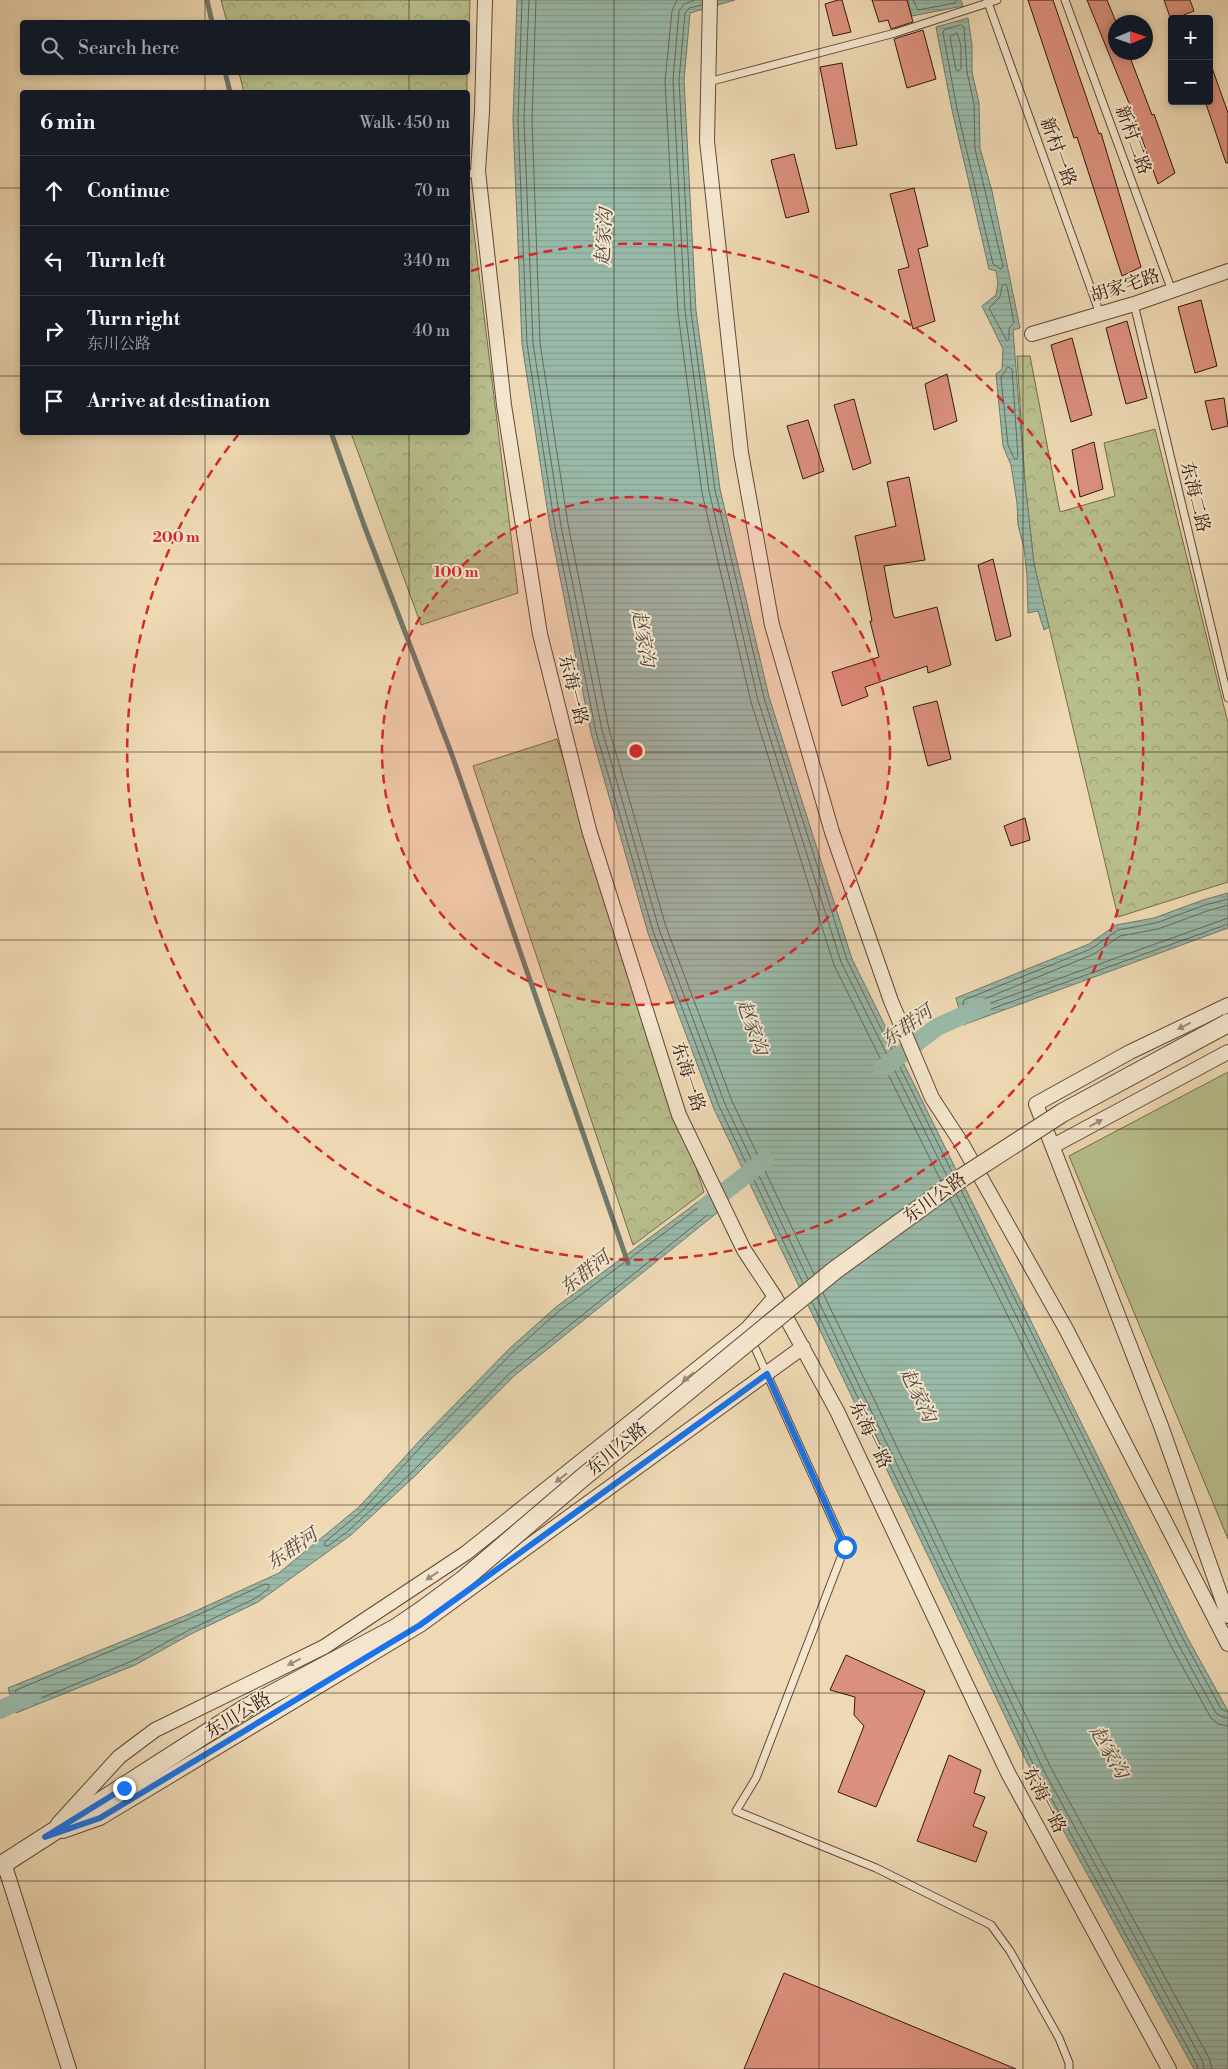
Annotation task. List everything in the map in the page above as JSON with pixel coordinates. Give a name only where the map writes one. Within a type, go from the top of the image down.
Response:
[{"type":"street","name":"东海一路","points":[[485,0],[482,112],[473,173],[504,405],[540,634],[589,830],[679,1115],[744,1250],[775,1297],[837,1410],[1008,1773],[1169,2069]]},
{"type":"street","points":[[710,0],[707,142],[741,453],[772,625],[832,832],[891,1001],[932,1098],[962,1144],[1066,1329],[1228,1644]]},
{"type":"street","name":"胡家宅路","points":[[1032,334],[1134,304],[1228,271]]},
{"type":"street","points":[[1228,1005],[1130,1052],[1036,1104],[1162,1426],[1228,1616]]},
{"type":"street","name":"东川公路","points":[[2,1865],[246,1708],[396,1628],[421,1612],[463,1580],[581,1479],[835,1270],[963,1177],[1062,1113],[1228,1023]]},
{"type":"street","points":[[1052,1146],[1228,1052]]},
{"type":"street","points":[[45,1837],[119,1757],[155,1730],[324,1648],[466,1553],[747,1329],[775,1297]]},
{"type":"street","points":[[45,1837],[100,1818],[420,1625],[803,1347]]},
{"type":"street","points":[[2,1865],[69,2069]]},
{"type":"lane","points":[[708,82],[895,33],[988,1],[997,0]]},
{"type":"lane","name":"新村二路","points":[[1066,0],[1172,291]]},
{"type":"lane","name":"新村一路","points":[[988,1],[1100,314]]},
{"type":"lane","name":"东海二路","points":[[1134,304],[1228,698]]},
{"type":"lane","points":[[747,1329],[845,1547],[756,1778],[736,1811],[876,1868],[991,1925],[1010,1951],[1059,2038],[1069,2069]]},
{"type":"green space","points":[[221,0],[470,0],[469,20],[226,20]]},
{"type":"green space","points":[[240,75],[467,75],[467,90],[243,90]]},
{"type":"green space","points":[[470,200],[518,593],[421,625],[352,435],[470,435]]},
{"type":"green space","points":[[1017,356],[1030,356],[1060,512],[1115,496],[1104,443],[1155,429],[1228,723],[1228,882],[1118,917],[1034,564],[1025,483]]},
{"type":"green space","points":[[557,739],[704,1192],[633,1245],[473,766]]},
{"type":"green space","points":[[1228,1072],[1228,1539],[1069,1156]]},
{"type":"water","name":"赵家沟","points":[[517,0],[735,0],[690,13],[684,80],[696,311],[720,489],[769,697],[852,959],[1187,1637],[1228,1711],[1228,2069],[1194,2069],[1034,1777],[714,1109],[648,933],[591,733],[550,527],[522,344],[513,120]]},
{"type":"water","points":[[908,0],[961,0],[963,6],[912,16]]},
{"type":"water","points":[[968,18],[972,45],[972,72],[979,103],[980,148],[992,191],[1020,328],[1013,330],[1025,483],[1034,564],[1049,627],[1044,630],[1038,611],[1028,613],[1024,548],[1018,525],[1017,503],[1011,465],[1003,446],[996,374],[1002,369],[1003,349],[982,306],[996,295],[998,283],[996,271],[989,269],[952,110],[936,27]]},
{"type":"water","points":[[1228,893],[1228,928],[963,1025],[956,998],[1089,944],[1116,925],[1154,918]]},
{"type":"water","points":[[710,1193],[718,1212],[514,1376],[416,1475],[351,1535],[258,1602],[191,1634],[135,1665],[16,1713],[8,1688],[189,1614],[279,1573],[359,1507],[423,1437],[509,1349],[556,1307]]},
{"type":"building","points":[[842,0],[851,32],[833,36],[825,4]]},
{"type":"building","points":[[872,0],[907,0],[913,22],[891,29],[888,20],[879,22]]},
{"type":"building","points":[[1028,0],[1053,0],[1099,134],[1101,133],[1141,267],[1122,276],[1077,137],[1074,138]]},
{"type":"building","points":[[1087,0],[1107,0],[1113,15],[1108,15],[1108,52]]},
{"type":"building","points":[[1164,0],[1190,0],[1194,11],[1184,15],[1169,15]]},
{"type":"building","points":[[923,30],[936,79],[907,88],[894,39]]},
{"type":"building","points":[[1111,60],[1131,60],[1152,115],[1154,114],[1175,173],[1158,184]]},
{"type":"building","points":[[842,63],[857,145],[836,149],[820,67]]},
{"type":"building","points":[[1213,71],[1228,113],[1228,163],[1226,163],[1206,105],[1213,105]]},
{"type":"building","points":[[794,154],[809,212],[786,218],[771,160]]},
{"type":"building","points":[[914,188],[928,246],[918,249],[935,321],[913,329],[898,270],[909,267],[890,194]]},
{"type":"building","points":[[1201,300],[1217,366],[1195,373],[1178,307]]},
{"type":"building","points":[[1127,321],[1147,398],[1126,404],[1106,328]]},
{"type":"building","points":[[1072,338],[1092,415],[1071,422],[1051,345]]},
{"type":"building","points":[[947,374],[957,421],[934,430],[925,384]]},
{"type":"building","points":[[1224,398],[1228,426],[1212,430],[1205,401]]},
{"type":"building","points":[[854,399],[871,463],[853,470],[834,405]]},
{"type":"building","points":[[808,420],[824,471],[803,479],[787,426]]},
{"type":"building","points":[[1094,442],[1103,489],[1080,497],[1072,450]]},
{"type":"building","points":[[909,477],[925,560],[884,566],[893,615],[895,618],[937,607],[951,665],[928,673],[927,666],[865,687],[868,696],[842,706],[832,672],[879,657],[870,621],[872,621],[855,536],[896,526],[887,482]]},
{"type":"building","points":[[993,559],[1011,636],[996,641],[978,565]]},
{"type":"building","points":[[937,701],[951,759],[928,766],[913,707]]},
{"type":"building","points":[[1025,818],[1030,840],[1011,846],[1004,826]]},
{"type":"building","points":[[846,1655],[925,1691],[876,1807],[838,1792],[864,1726],[854,1715],[855,1697],[830,1690]]},
{"type":"building","points":[[949,1755],[981,1770],[974,1793],[985,1797],[973,1826],[987,1832],[976,1862],[917,1841]]},
{"type":"building","points":[[784,1973],[1016,2069],[744,2069]]},
{"type":"waterway","points":[[207,0],[212,20]]},
{"type":"waterway","points":[[226,75],[230,90]]},
{"type":"waterway","points":[[332,435],[364,525],[452,755],[628,1263]]},
{"type":"waterway","name":"东群河","points":[[882,1069],[937,1027],[982,1007]]},
{"type":"waterway","name":"东群河","points":[[706,1206],[765,1160]]},
{"type":"waterway","name":"东群河","points":[[0,1710],[34,1693]]},
{"type":"route","points":[[124,1788],[45,1837],[100,1818],[420,1625],[767,1374],[845,1547]]}]
